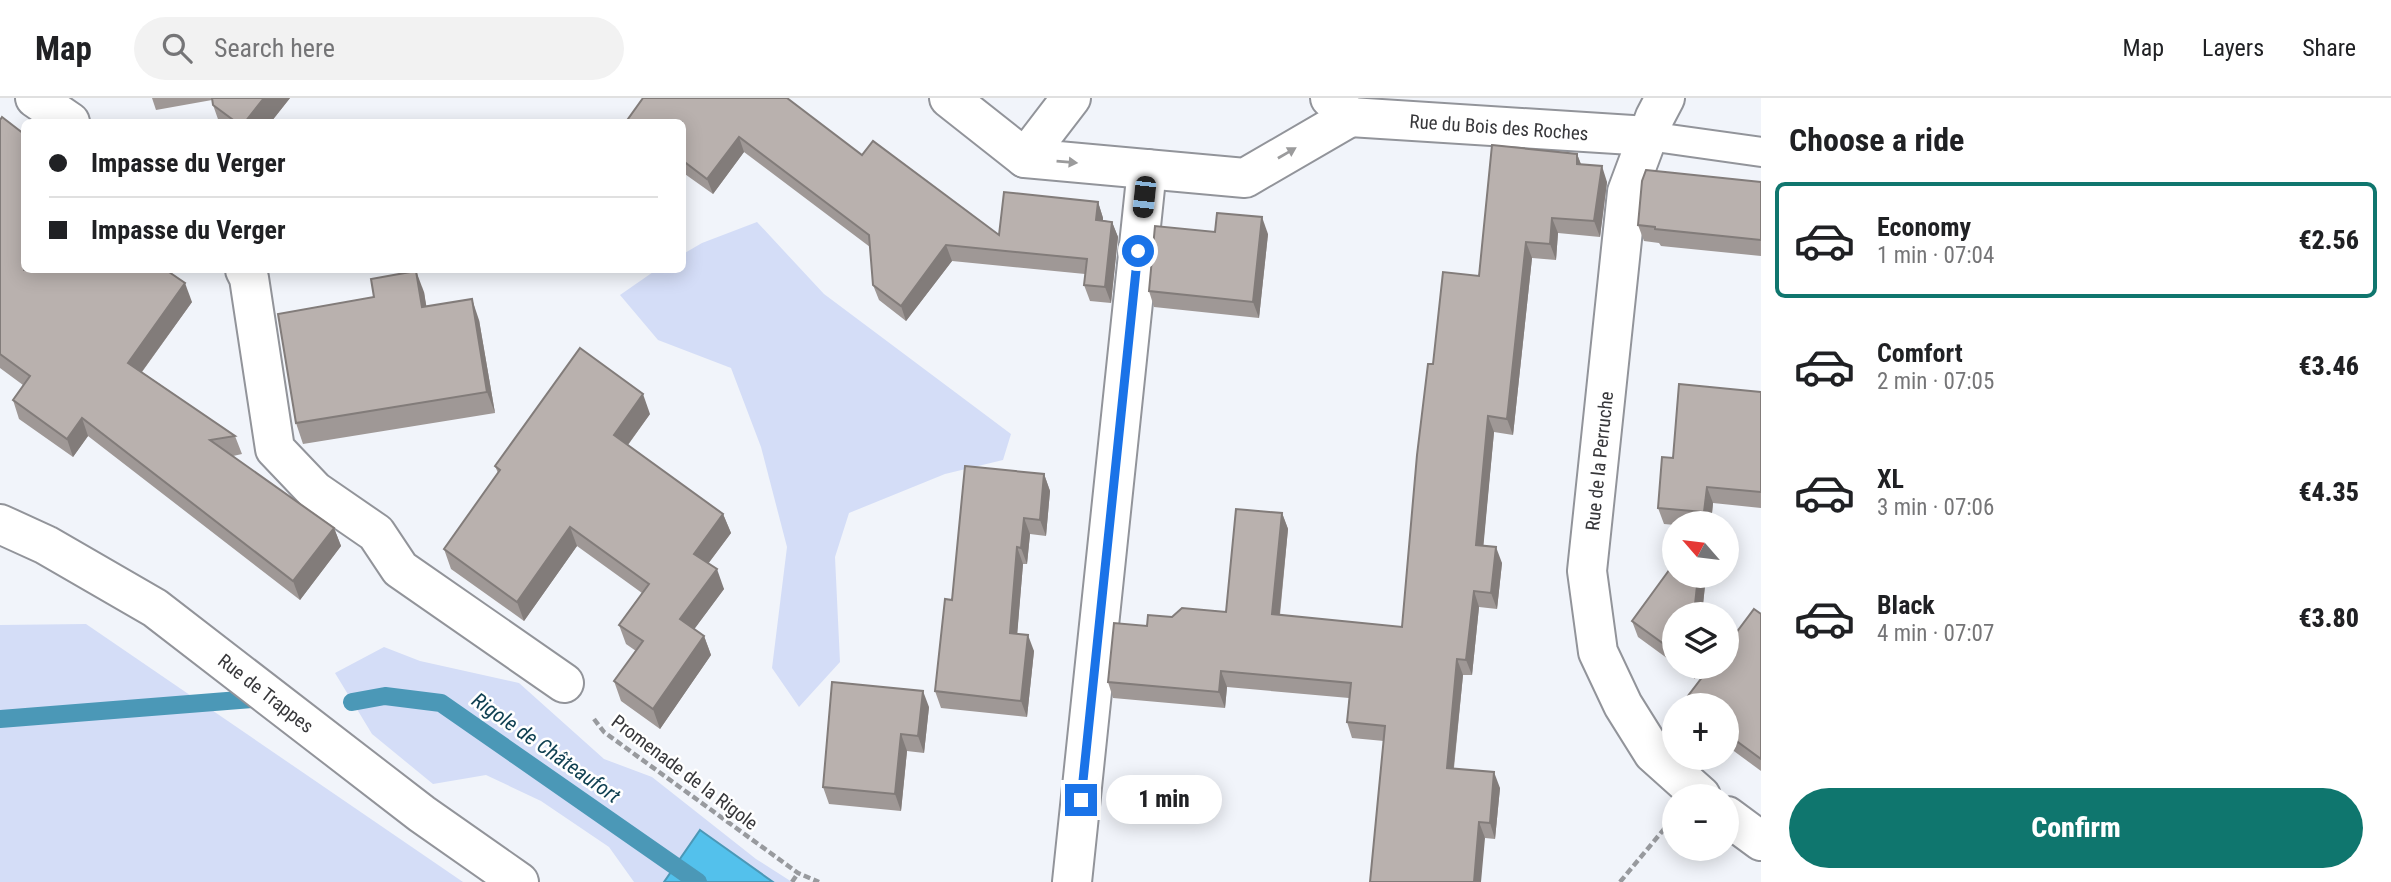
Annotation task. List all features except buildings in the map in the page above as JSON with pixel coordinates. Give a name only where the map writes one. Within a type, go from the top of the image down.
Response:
[{"type":"street","points":[[34,98],[66,119]]},
{"type":"street","points":[[949,98],[1025,158],[1245,178],[1340,108]]},
{"type":"street","points":[[1025,158],[1071,98]]},
{"type":"street","name":"Rue de la Perruche","points":[[1665,98],[1654,117],[1627,192],[1587,571],[1598,652],[1623,705],[1653,753],[1688,784]]},
{"type":"street","name":"Rue du Bois des Roches","points":[[1340,108],[1648,136]]},
{"type":"street","points":[[1072,882],[1147,169]]},
{"type":"street","points":[[246,273],[275,449],[315,491],[376,533],[400,569],[564,683]]},
{"type":"street","name":"Rue de Trappes","points":[[0,524],[46,545],[155,608],[422,814],[519,882]]},
{"type":"street","points":[[1739,825],[1761,841]]},
{"type":"lane","points":[[1648,136],[1761,152]]},
{"type":"path","name":"Promenade de la Rigole","points":[[564,683],[604,732],[798,873],[819,882]]},
{"type":"path","points":[[1620,882],[1662,832]]},
{"type":"path","points":[[792,882],[798,873]]},
{"type":"shaded area","points":[[757,222],[824,294],[1011,434],[1003,460],[945,474],[849,513],[835,557],[840,662],[799,707],[772,668],[787,547],[761,447],[731,368],[658,340],[620,295],[652,273],[686,273],[686,252],[702,243]]},
{"type":"shaded area","points":[[86,624],[463,882],[0,882],[0,625]]},
{"type":"shaded area","points":[[384,647],[420,661],[519,683],[604,759],[652,777],[756,859],[792,882],[773,882],[700,831],[664,882],[634,882],[609,847],[541,801],[486,775],[433,784],[372,734],[335,673]]},
{"type":"water","points":[[700,830],[773,882],[664,882]]},
{"type":"waterway","name":"Rigole de Châteaufort","points":[[352,702],[385,696],[441,703],[698,882]]},
{"type":"waterway","name":"Rigole de Châteaufort","points":[[0,719],[252,699]]},
{"type":"route","points":[[1081,800],[1138,251]]}]
